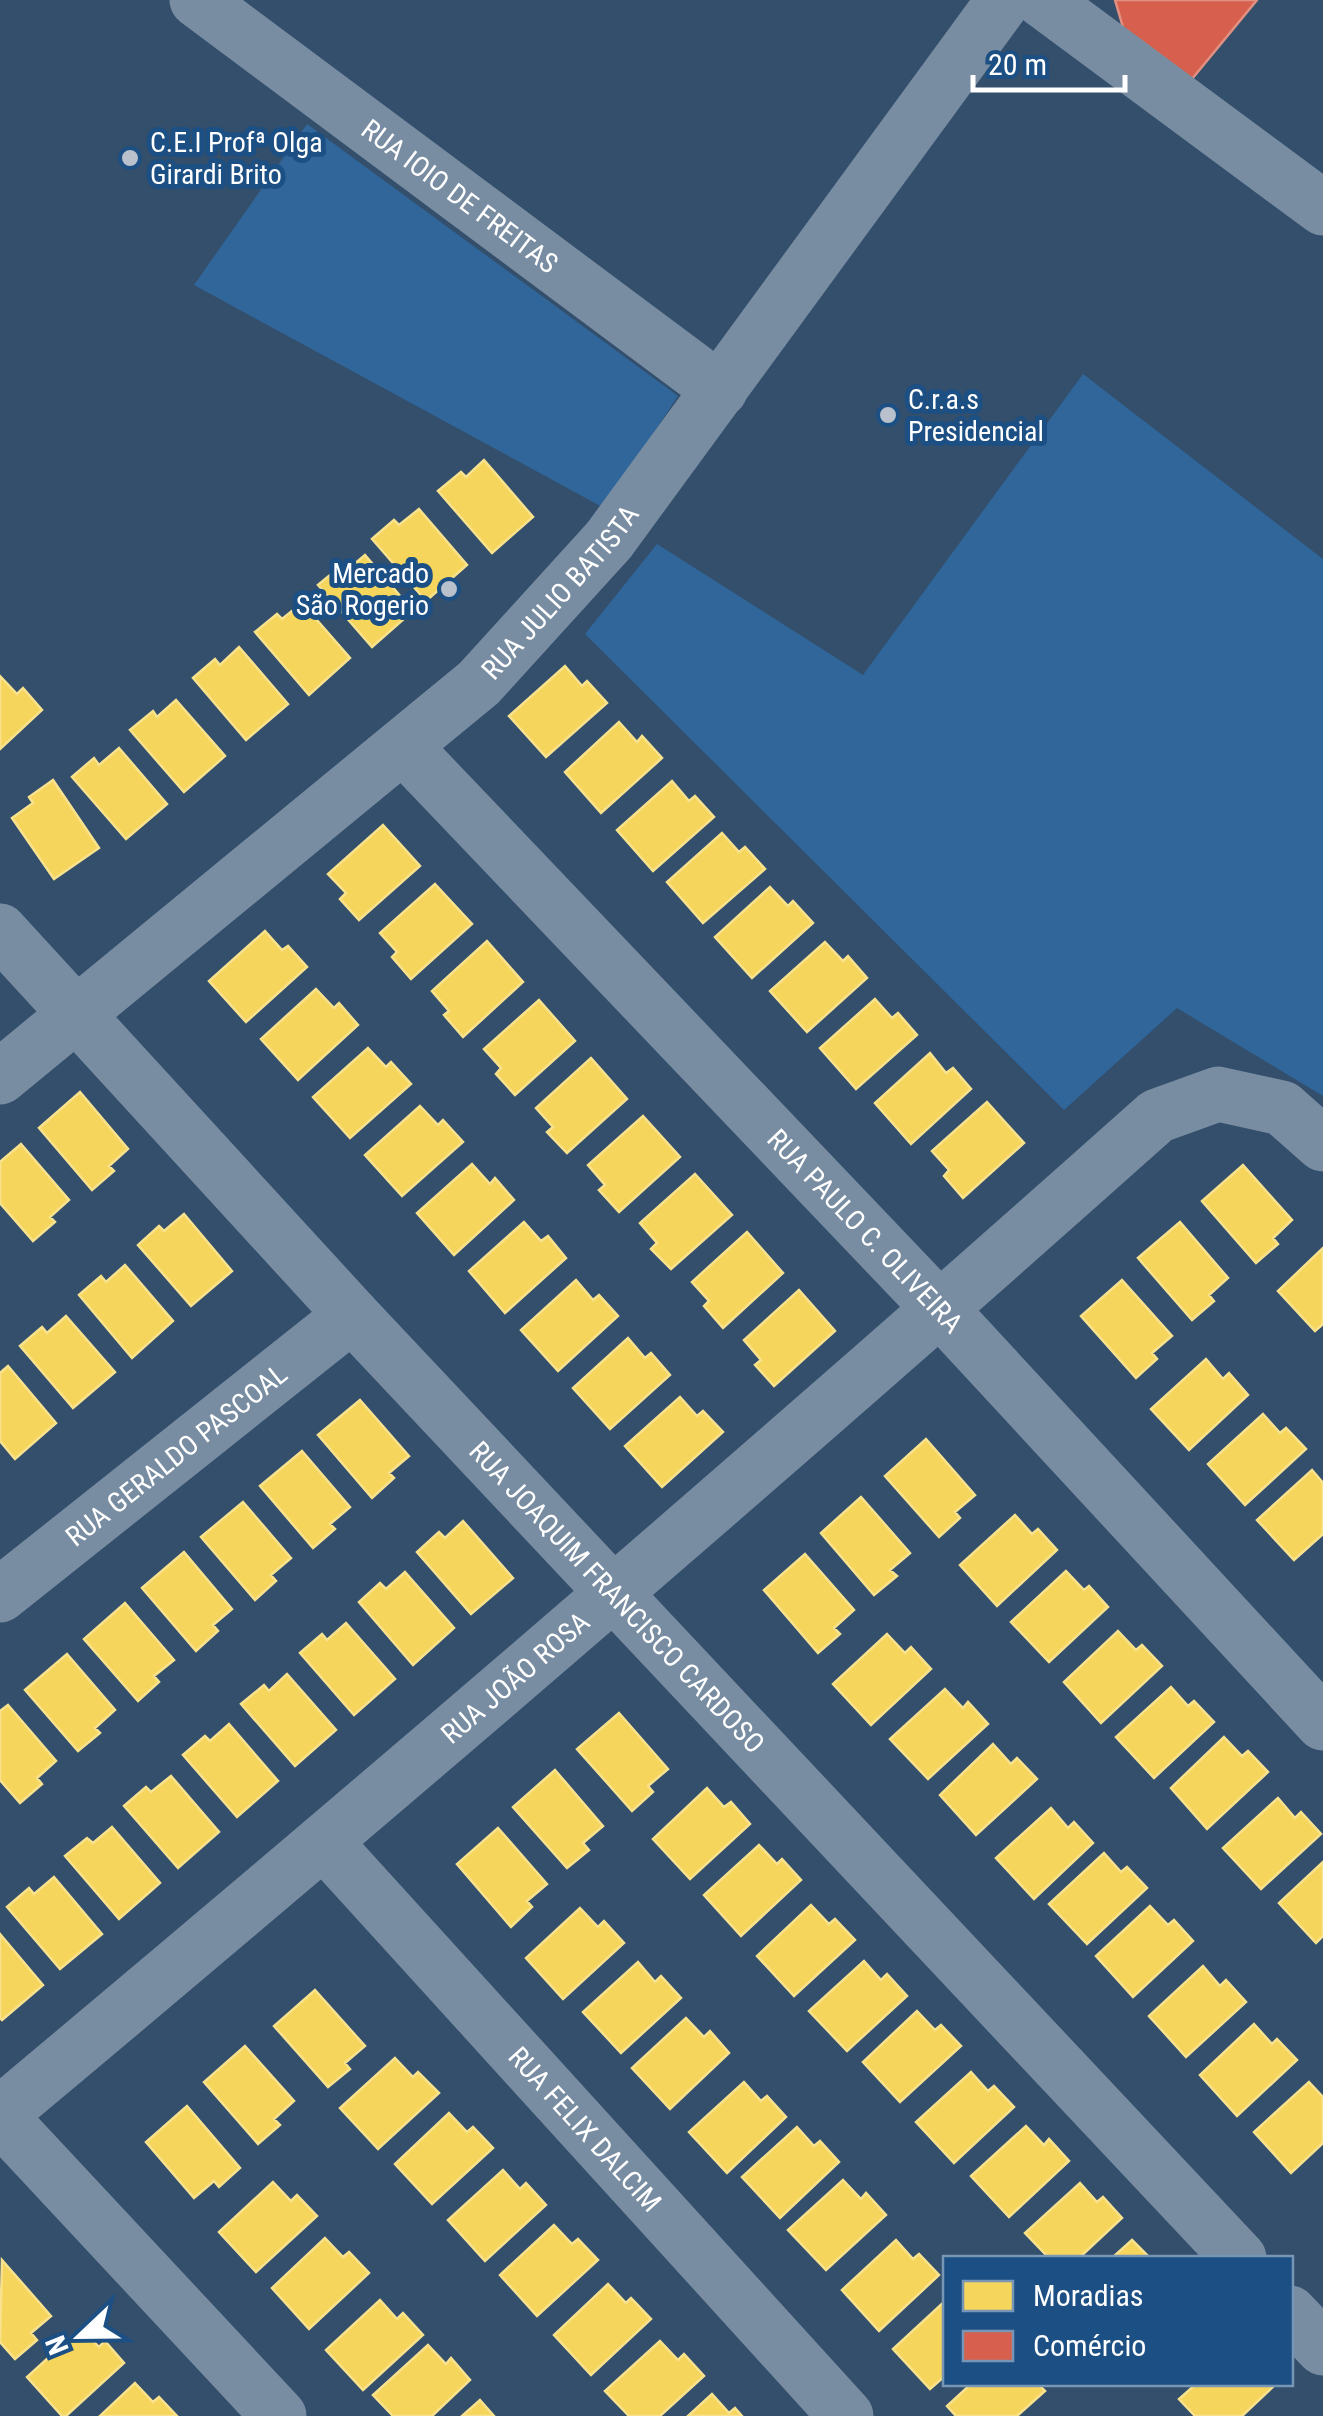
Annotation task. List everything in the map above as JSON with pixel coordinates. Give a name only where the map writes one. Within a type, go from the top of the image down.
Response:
[{"type":"street","name":"RUA IOIO DE FREITAS","points":[[197,0],[720,390]]},
{"type":"street","name":"RUA JULIO BATISTA","points":[[0,1077],[479,683],[609,540],[1004,0]]},
{"type":"street","points":[[1042,0],[1323,208]]},
{"type":"street","name":"RUA PAULO C. OLIVEIRA","points":[[403,746],[940,1310],[1323,1723]]},
{"type":"street","name":"RUA JOAQUIM FRANCISCO CARDOSO","points":[[0,931],[352,1314],[1237,2256]]},
{"type":"street","name":"RUA JOÃO ROSA","points":[[0,2116],[614,1594],[1157,1116],[1218,1094],[1282,1108],[1323,1144]]},
{"type":"street","name":"RUA GERALDO PASCOAL","points":[[0,1595],[352,1314]]},
{"type":"street","name":"RUA FELIX DALCIM","points":[[324,1842],[846,2416]]},
{"type":"street","points":[[0,2116],[279,2416]]},
{"type":"street","points":[[1293,2316],[1323,2348]]},
{"type":"shaded area","points":[[307,124],[678,396],[604,508],[194,285]]},
{"type":"shaded area","points":[[1083,374],[1323,559],[1323,1096],[1177,1008],[1064,1110],[585,634],[657,544],[863,675]]},
{"type":"building: Moradias","points":[[484,460],[533,517],[492,553],[438,491],[461,472],[466,477]]},
{"type":"building: Moradias","points":[[419,509],[467,565],[426,601],[372,539],[394,520],[399,525]]},
{"type":"building: Moradias","points":[[365,555],[413,611],[372,647],[318,585],[341,566],[345,572]]},
{"type":"building: Moradias","points":[[302,603],[350,658],[309,695],[255,632],[277,614],[282,619]]},
{"type":"building: Moradias","points":[[239,647],[288,704],[246,740],[193,678],[215,659],[220,665]]},
{"type":"building: Moradias","points":[[565,666],[582,686],[587,681],[607,703],[546,757],[509,716]]},
{"type":"building: Moradias","points":[[0,676],[17,694],[23,688],[42,710],[0,749]]},
{"type":"building: Moradias","points":[[176,700],[225,756],[184,792],[130,730],[153,711],[157,717]]},
{"type":"building: Moradias","points":[[619,722],[637,742],[642,736],[662,758],[601,813],[565,772]]},
{"type":"building: Moradias","points":[[119,748],[167,804],[126,839],[72,777],[94,758],[99,765]]},
{"type":"building: Moradias","points":[[53,780],[99,848],[54,879],[12,818],[33,803],[29,797]]},
{"type":"building: Moradias","points":[[672,781],[689,801],[695,796],[714,817],[653,871],[617,830]]},
{"type":"building: Moradias","points":[[383,825],[420,866],[359,920],[340,899],[346,893],[328,874]]},
{"type":"building: Moradias","points":[[722,833],[739,852],[745,847],[765,869],[703,923],[667,882]]},
{"type":"building: Moradias","points":[[435,884],[472,924],[411,979],[392,957],[397,952],[380,933]]},
{"type":"building: Moradias","points":[[770,887],[788,906],[793,901],[813,923],[752,978],[715,937]]},
{"type":"building: Moradias","points":[[265,931],[282,950],[288,946],[307,967],[246,1022],[209,981]]},
{"type":"building: Moradias","points":[[487,941],[523,982],[463,1037],[444,1015],[449,1011],[432,991]]},
{"type":"building: Moradias","points":[[825,942],[843,961],[848,956],[867,978],[807,1032],[770,991]]},
{"type":"building: Moradias","points":[[316,989],[334,1008],[339,1003],[358,1025],[298,1080],[261,1039]]},
{"type":"building: Moradias","points":[[875,999],[892,1018],[898,1013],[917,1035],[856,1089],[820,1048]]},
{"type":"building: Moradias","points":[[539,1000],[575,1041],[515,1095],[496,1074],[501,1068],[484,1049]]},
{"type":"building: Moradias","points":[[368,1048],[386,1067],[391,1062],[411,1084],[350,1138],[313,1097]]},
{"type":"building: Moradias","points":[[930,1053],[946,1073],[953,1068],[971,1089],[911,1144],[875,1103]]},
{"type":"building: Moradias","points":[[591,1058],[627,1099],[567,1153],[547,1132],[553,1127],[536,1108]]},
{"type":"building: Moradias","points":[[80,1092],[128,1149],[109,1166],[114,1171],[92,1190],[39,1128]]},
{"type":"building: Moradias","points":[[987,1102],[1024,1143],[963,1198],[944,1176],[949,1170],[932,1151]]},
{"type":"building: Moradias","points":[[420,1106],[438,1125],[443,1120],[463,1142],[402,1196],[365,1155]]},
{"type":"building: Moradias","points":[[643,1116],[680,1157],[619,1212],[599,1190],[605,1185],[588,1165]]},
{"type":"building: Moradias","points":[[21,1144],[69,1200],[50,1217],[55,1222],[33,1241],[0,1203],[0,1162]]},
{"type":"building: Moradias","points":[[472,1164],[490,1184],[495,1178],[514,1200],[454,1255],[417,1213]]},
{"type":"building: Moradias","points":[[1243,1165],[1292,1220],[1273,1238],[1278,1244],[1256,1263],[1202,1201]]},
{"type":"building: Moradias","points":[[695,1174],[732,1215],[671,1269],[651,1249],[657,1243],[640,1223]]},
{"type":"building: Moradias","points":[[184,1214],[232,1271],[191,1306],[138,1245],[159,1226],[164,1231]]},
{"type":"building: Moradias","points":[[524,1222],[541,1241],[548,1236],[566,1258],[505,1313],[469,1271]]},
{"type":"building: Moradias","points":[[1180,1222],[1228,1278],[1209,1295],[1214,1301],[1192,1320],[1138,1258]]},
{"type":"building: Moradias","points":[[747,1232],[783,1273],[723,1328],[704,1306],[709,1301],[692,1282]]},
{"type":"building: Moradias","points":[[1323,1248],[1323,1324],[1315,1331],[1278,1291]]},
{"type":"building: Moradias","points":[[125,1265],[173,1321],[132,1358],[79,1295],[101,1276],[106,1282]]},
{"type":"building: Moradias","points":[[576,1280],[593,1300],[599,1295],[618,1316],[558,1371],[521,1330]]},
{"type":"building: Moradias","points":[[1122,1280],[1172,1336],[1152,1353],[1157,1359],[1136,1378],[1081,1316]]},
{"type":"building: Moradias","points":[[799,1290],[835,1331],[774,1386],[755,1365],[761,1360],[744,1340]]},
{"type":"building: Moradias","points":[[66,1316],[115,1372],[73,1408],[20,1346],[42,1327],[47,1333]]},
{"type":"building: Moradias","points":[[628,1338],[645,1358],[651,1353],[670,1375],[610,1429],[573,1388]]},
{"type":"building: Moradias","points":[[1206,1359],[1223,1379],[1229,1373],[1248,1395],[1189,1450],[1151,1409]]},
{"type":"building: Moradias","points":[[8,1366],[56,1423],[15,1459],[0,1441],[0,1373]]},
{"type":"building: Moradias","points":[[680,1397],[697,1416],[703,1411],[723,1432],[662,1487],[625,1446]]},
{"type":"building: Moradias","points":[[360,1400],[409,1456],[389,1473],[394,1478],[372,1498],[318,1435]]},
{"type":"building: Moradias","points":[[1263,1414],[1280,1433],[1286,1428],[1306,1449],[1245,1505],[1208,1464]]},
{"type":"building: Moradias","points":[[926,1439],[975,1495],[955,1512],[960,1518],[939,1537],[885,1476]]},
{"type":"building: Moradias","points":[[302,1451],[350,1507],[330,1524],[335,1529],[313,1548],[260,1486]]},
{"type":"building: Moradias","points":[[1312,1470],[1323,1483],[1323,1534],[1294,1560],[1257,1520]]},
{"type":"building: Moradias","points":[[861,1497],[910,1553],[890,1570],[897,1576],[874,1595],[821,1533]]},
{"type":"building: Moradias","points":[[243,1502],[291,1558],[271,1575],[276,1581],[255,1600],[201,1537]]},
{"type":"building: Moradias","points":[[1015,1515],[1032,1534],[1038,1529],[1057,1550],[997,1606],[960,1565]]},
{"type":"building: Moradias","points":[[463,1521],[513,1578],[471,1614],[417,1552],[439,1532],[445,1538]]},
{"type":"building: Moradias","points":[[184,1552],[232,1609],[213,1625],[218,1631],[196,1651],[142,1588]]},
{"type":"building: Moradias","points":[[805,1554],[854,1610],[834,1628],[840,1634],[818,1653],[764,1590]]},
{"type":"building: Moradias","points":[[1066,1571],[1084,1590],[1089,1586],[1108,1607],[1049,1662],[1011,1622]]},
{"type":"building: Moradias","points":[[405,1572],[454,1628],[413,1665],[359,1602],[380,1583],[386,1589]]},
{"type":"building: Moradias","points":[[125,1603],[174,1660],[154,1676],[159,1682],[138,1701],[84,1639]]},
{"type":"building: Moradias","points":[[346,1623],[395,1679],[354,1715],[300,1653],[322,1634],[327,1640]]},
{"type":"building: Moradias","points":[[1118,1631],[1136,1650],[1142,1645],[1162,1666],[1101,1723],[1064,1682]]},
{"type":"building: Moradias","points":[[887,1634],[905,1653],[911,1647],[931,1669],[871,1725],[833,1684]]},
{"type":"building: Moradias","points":[[67,1654],[115,1710],[95,1728],[100,1733],[78,1751],[25,1690]]},
{"type":"building: Moradias","points":[[287,1674],[336,1730],[295,1766],[241,1704],[264,1685],[269,1691]]},
{"type":"building: Moradias","points":[[1171,1687],[1188,1706],[1194,1701],[1214,1722],[1154,1778],[1116,1737]]},
{"type":"building: Moradias","points":[[945,1689],[963,1708],[968,1702],[988,1724],[928,1779],[890,1739]]},
{"type":"building: Moradias","points":[[8,1705],[56,1761],[37,1778],[42,1784],[20,1803],[0,1780],[0,1711]]},
{"type":"building: Moradias","points":[[619,1713],[668,1769],[648,1786],[653,1792],[632,1811],[577,1749]]},
{"type":"building: Moradias","points":[[229,1724],[278,1781],[237,1817],[183,1755],[205,1736],[210,1741]]},
{"type":"building: Moradias","points":[[1224,1737],[1242,1756],[1248,1751],[1268,1772],[1207,1829],[1171,1788]]},
{"type":"building: Moradias","points":[[993,1744],[1011,1764],[1017,1758],[1037,1779],[976,1835],[940,1795]]},
{"type":"building: Moradias","points":[[555,1770],[603,1826],[583,1843],[589,1850],[567,1868],[513,1807]]},
{"type":"building: Moradias","points":[[171,1776],[219,1832],[178,1868],[124,1806],[146,1787],[151,1792]]},
{"type":"building: Moradias","points":[[707,1788],[724,1807],[731,1802],[750,1824],[690,1879],[653,1839]]},
{"type":"building: Moradias","points":[[1278,1798],[1295,1818],[1301,1812],[1321,1834],[1261,1889],[1223,1848]]},
{"type":"building: Moradias","points":[[1051,1808],[1068,1828],[1074,1822],[1093,1843],[1034,1899],[996,1858]]},
{"type":"building: Moradias","points":[[112,1827],[160,1883],[119,1919],[65,1856],[87,1838],[93,1843]]},
{"type":"building: Moradias","points":[[498,1828],[547,1884],[527,1901],[532,1907],[511,1927],[457,1864]]},
{"type":"building: Moradias","points":[[759,1845],[777,1864],[782,1859],[801,1880],[741,1936],[704,1895]]},
{"type":"building: Moradias","points":[[1104,1853],[1121,1872],[1127,1867],[1147,1888],[1087,1944],[1049,1904]]},
{"type":"building: Moradias","points":[[1323,1862],[1323,1936],[1316,1943],[1279,1903]]},
{"type":"building: Moradias","points":[[54,1877],[102,1934],[60,1969],[7,1907],[29,1888],[34,1894]]},
{"type":"building: Moradias","points":[[811,1905],[829,1924],[835,1919],[855,1940],[794,1996],[757,1956]]},
{"type":"building: Moradias","points":[[1150,1906],[1168,1925],[1174,1920],[1193,1941],[1133,1997],[1096,1956]]},
{"type":"building: Moradias","points":[[580,1908],[598,1927],[604,1921],[624,1943],[563,1999],[526,1958]]},
{"type":"building: Moradias","points":[[0,1934],[43,1985],[2,2020],[0,2018]]},
{"type":"building: Moradias","points":[[864,1961],[881,1980],[887,1974],[907,1996],[847,2051],[809,2011]]},
{"type":"building: Moradias","points":[[638,1962],[655,1982],[661,1976],[681,1998],[621,2053],[583,2012]]},
{"type":"building: Moradias","points":[[1203,1966],[1220,1986],[1226,1980],[1246,2002],[1186,2057],[1149,2016]]},
{"type":"building: Moradias","points":[[315,1990],[365,2046],[345,2063],[350,2069],[328,2087],[274,2026]]},
{"type":"building: Moradias","points":[[917,2011],[935,2030],[941,2025],[961,2046],[900,2102],[863,2062]]},
{"type":"building: Moradias","points":[[686,2018],[704,2037],[710,2031],[729,2053],[670,2109],[632,2068]]},
{"type":"building: Moradias","points":[[1254,2024],[1272,2044],[1277,2039],[1297,2060],[1237,2116],[1200,2075]]},
{"type":"building: Moradias","points":[[245,2046],[294,2101],[274,2119],[280,2125],[258,2144],[204,2082]]},
{"type":"building: Moradias","points":[[395,2058],[413,2077],[418,2072],[439,2093],[378,2149],[340,2108]]},
{"type":"building: Moradias","points":[[971,2072],[988,2091],[994,2086],[1014,2107],[954,2163],[916,2122]]},
{"type":"building: Moradias","points":[[744,2082],[761,2101],[767,2096],[786,2117],[727,2173],[689,2132]]},
{"type":"building: Moradias","points":[[1309,2082],[1323,2097],[1323,2143],[1291,2173],[1254,2132]]},
{"type":"building: Moradias","points":[[187,2106],[240,2168],[219,2187],[214,2181],[194,2198],[146,2142]]},
{"type":"building: Moradias","points":[[449,2113],[467,2132],[473,2127],[493,2148],[432,2204],[395,2164]]},
{"type":"building: Moradias","points":[[1026,2126],[1044,2145],[1049,2139],[1069,2161],[1009,2217],[971,2176]]},
{"type":"building: Moradias","points":[[797,2127],[814,2146],[820,2141],[839,2162],[780,2218],[742,2177]]},
{"type":"building: Moradias","points":[[503,2170],[520,2189],[526,2183],[546,2205],[485,2261],[448,2220]]},
{"type":"building: Moradias","points":[[843,2180],[861,2199],[866,2193],[886,2215],[826,2270],[788,2230]]},
{"type":"building: Moradias","points":[[273,2182],[291,2201],[297,2195],[317,2216],[256,2272],[219,2232]]},
{"type":"building: Moradias","points":[[1080,2183],[1097,2202],[1103,2197],[1122,2218],[1081,2256],[1047,2256],[1025,2233]]},
{"type":"building: Moradias","points":[[554,2225],[572,2244],[578,2239],[598,2260],[537,2316],[500,2275]]},
{"type":"building: Moradias","points":[[325,2238],[343,2257],[349,2252],[369,2273],[309,2329],[272,2288]]},
{"type":"building: Moradias","points":[[896,2240],[913,2259],[919,2254],[939,2275],[879,2331],[842,2290]]},
{"type":"building: Moradias","points":[[1132,2240],[1148,2256],[1114,2256]]},
{"type":"building: Moradias","points":[[2,2260],[51,2316],[31,2333],[37,2340],[15,2359],[0,2342]]},
{"type":"building: Moradias","points":[[608,2284],[626,2303],[631,2298],[651,2319],[591,2375],[554,2335]]},
{"type":"building: Moradias","points":[[380,2300],[397,2319],[403,2313],[423,2335],[363,2390],[326,2350]]},
{"type":"building: Moradias","points":[[943,2303],[943,2378],[930,2389],[893,2349]]},
{"type":"building: Moradias","points":[[81,2328],[99,2347],[105,2341],[124,2363],[62,2416],[27,2377]]},
{"type":"building: Moradias","points":[[660,2341],[678,2360],[684,2354],[704,2376],[660,2416],[629,2416],[605,2391]]},
{"type":"building: Moradias","points":[[428,2345],[446,2364],[451,2358],[470,2380],[432,2416],[393,2416],[373,2395]]},
{"type":"building: Moradias","points":[[135,2383],[153,2402],[159,2397],[177,2416],[100,2416]]},
{"type":"building: Moradias","points":[[969,2386],[1040,2386],[1045,2391],[1017,2416],[956,2416],[947,2406]]},
{"type":"building: Moradias","points":[[1194,2386],[1274,2386],[1242,2416],[1195,2416],[1179,2399]]},
{"type":"building: Moradias","points":[[712,2394],[729,2413],[735,2408],[742,2416],[688,2416]]},
{"type":"building: Moradias","points":[[480,2400],[494,2416],[462,2416]]},
{"type":"building: Comércio","points":[[1115,0],[1257,0],[1187,85],[1125,34]]},
{"type":"place","name":"C.E.I Profª Olga Girardi Brito","points":[[130,158]]},
{"type":"place","name":"C.r.a.s Presidencial","points":[[888,415]]},
{"type":"place","name":"Mercado São Rogerio","points":[[449,589]]}]
